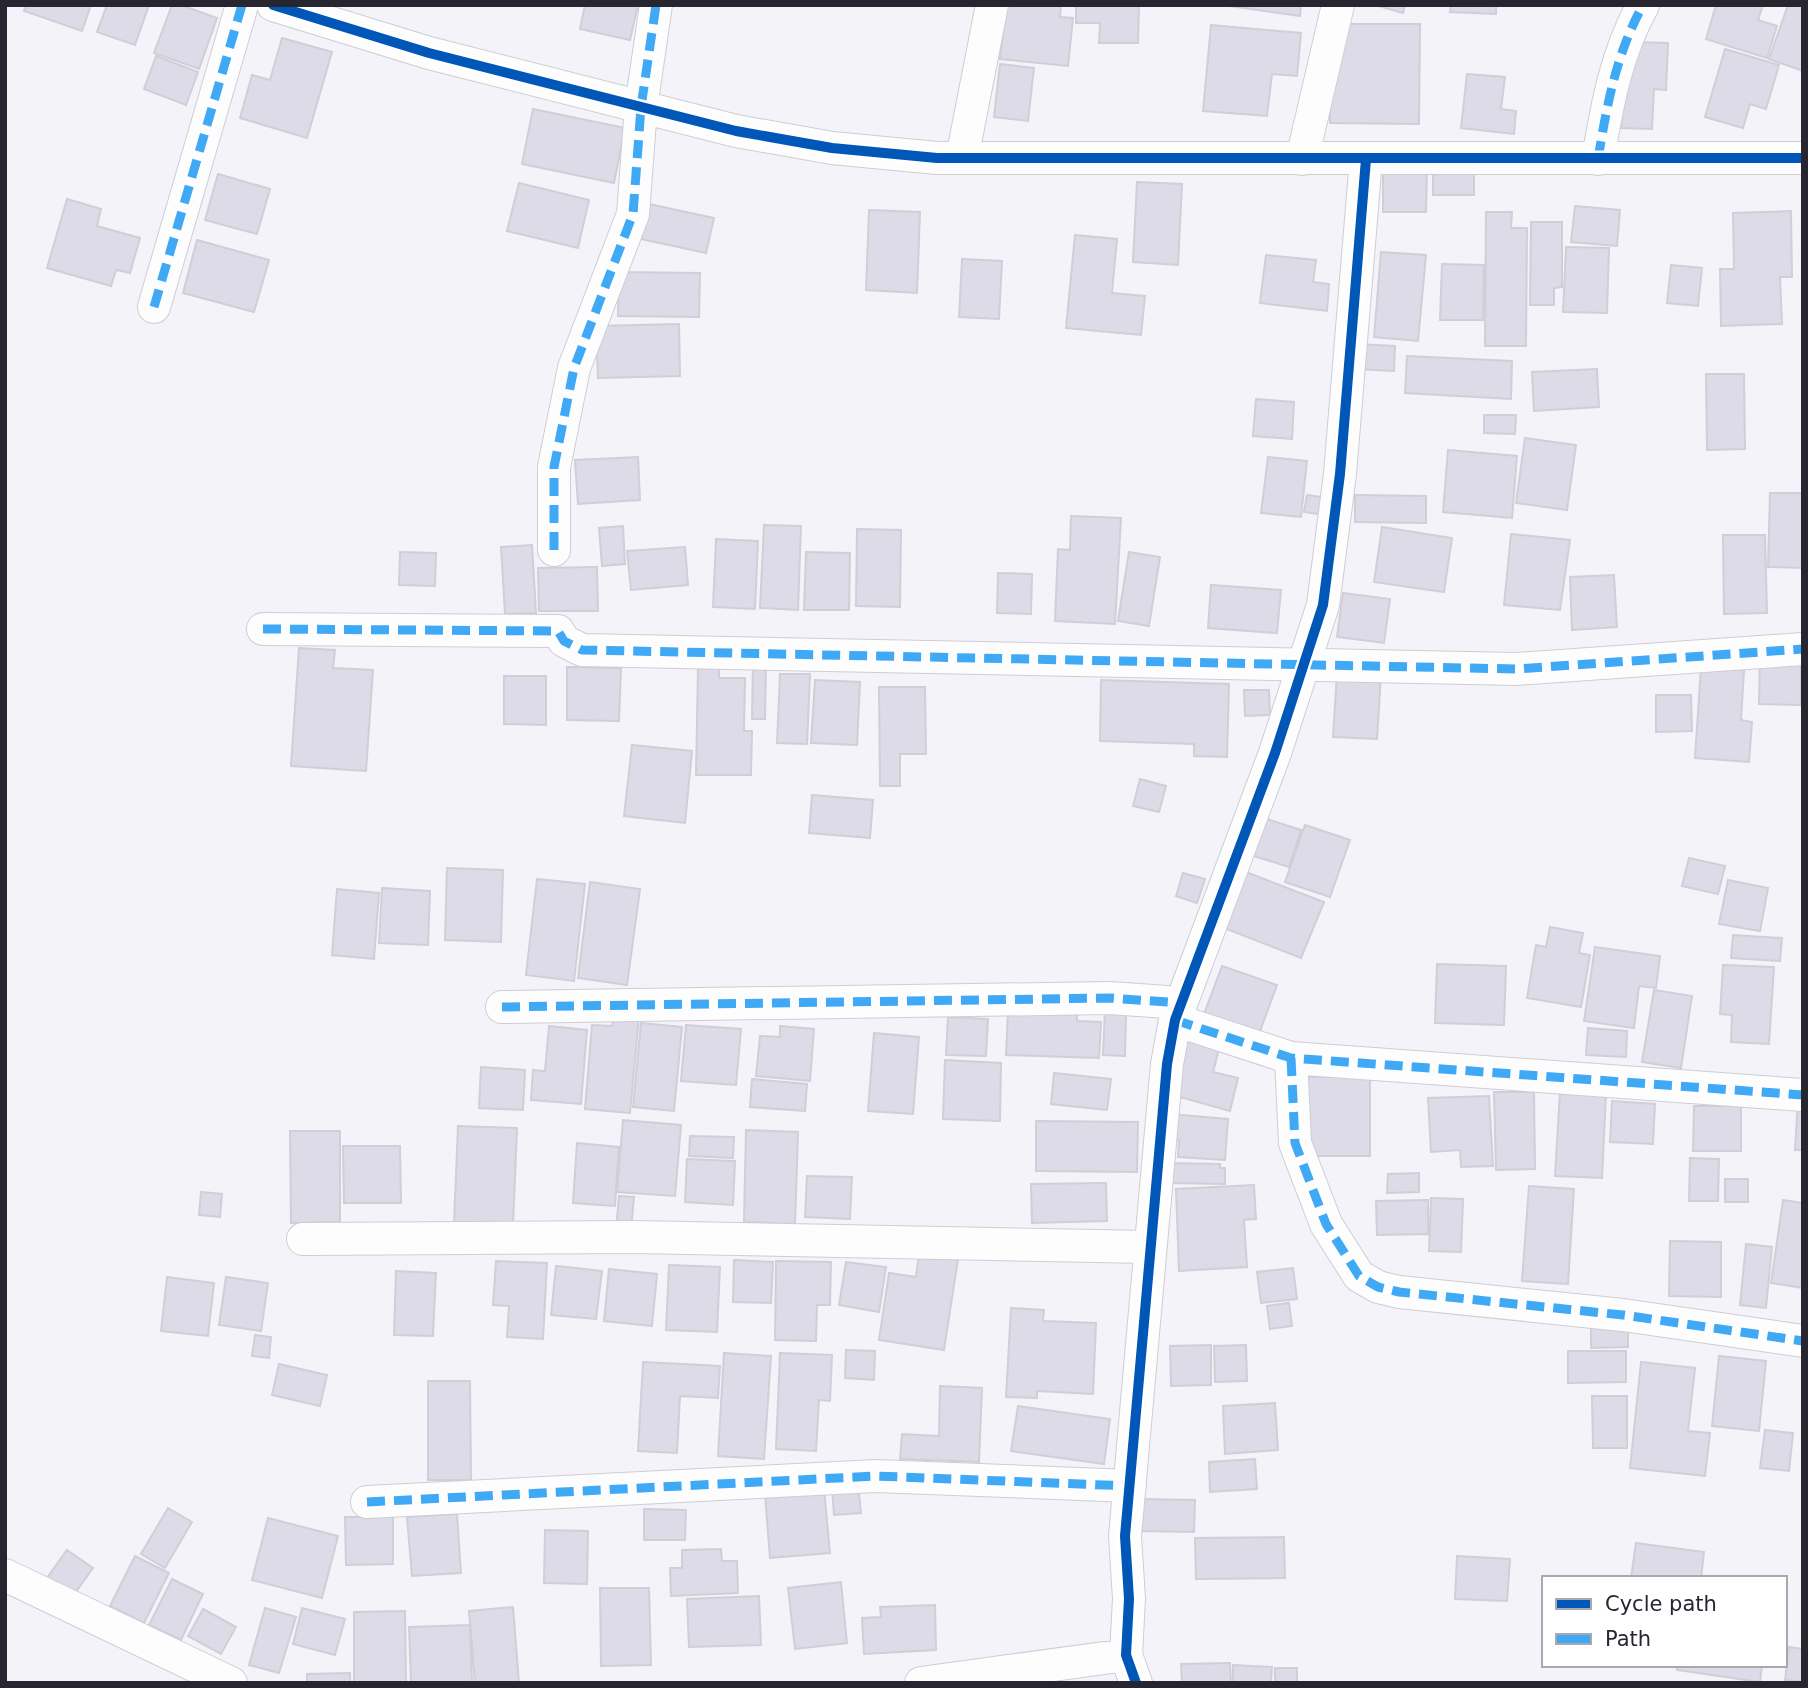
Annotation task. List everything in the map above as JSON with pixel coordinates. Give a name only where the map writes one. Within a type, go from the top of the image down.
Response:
[{"type":"street","points":[[154,307],[242,5]]},
{"type":"street","points":[[273,5],[429,53],[641,107],[775,139],[883,154],[962,158],[1803,159]]},
{"type":"street","points":[[554,550],[554,467],[574,368],[633,214],[641,107],[656,5]]},
{"type":"street","points":[[962,158],[992,5]]},
{"type":"street","points":[[1302,159],[1338,5]]},
{"type":"street","points":[[1598,159],[1610,88],[1627,34],[1643,5]]},
{"type":"street","points":[[920,1683],[1131,1669],[1125,1535],[1167,1064],[1178,1011],[1275,753],[1315,636],[1331,558],[1366,159]]},
{"type":"street","points":[[263,629],[558,632],[564,641],[582,650],[1304,667],[1516,669],[1803,649]]},
{"type":"street","points":[[502,1007],[1110,998],[1178,1011],[1291,1058],[1803,1095]]},
{"type":"street","points":[[1291,1058],[1295,1143],[1326,1224],[1353,1268],[1368,1283],[1399,1292],[1623,1315],[1803,1341]]},
{"type":"street","points":[[303,1239],[635,1237],[1150,1247]]},
{"type":"street","points":[[367,1502],[876,1476],[1130,1486]]},
{"type":"street","points":[[5,1575],[231,1683]]},
{"type":"building","points":[[26,5],[91,5],[82,31],[24,11]]},
{"type":"building","points":[[107,5],[149,5],[135,45],[97,32]]},
{"type":"building","points":[[172,5],[181,5],[217,18],[199,69],[154,53]]},
{"type":"building","points":[[585,5],[638,5],[630,40],[580,29]]},
{"type":"building","points":[[1006,5],[1061,5],[1060,17],[1073,18],[1068,66],[1000,59]]},
{"type":"building","points":[[1076,5],[1139,5],[1138,43],[1099,43],[1100,23],[1076,23]]},
{"type":"building","points":[[1222,5],[1301,5],[1300,16]]},
{"type":"building","points":[[1375,5],[1405,5],[1403,13]]},
{"type":"building","points":[[1451,5],[1496,5],[1496,14],[1450,12]]},
{"type":"building","points":[[1716,5],[1763,5],[1758,20],[1777,26],[1767,58],[1706,39]]},
{"type":"building","points":[[1788,5],[1803,5],[1803,71],[1769,59]]},
{"type":"building","points":[[1340,24],[1420,24],[1419,124],[1330,123],[1331,61]]},
{"type":"building","points":[[1211,25],[1301,33],[1297,76],[1272,74],[1267,116],[1203,111]]},
{"type":"building","points":[[282,38],[332,52],[307,138],[240,118],[252,75],[270,80]]},
{"type":"building","points":[[1632,42],[1668,43],[1666,90],[1654,89],[1652,129],[1621,128],[1625,65]]},
{"type":"building","points":[[1725,49],[1779,65],[1766,109],[1750,104],[1743,128],[1705,117]]},
{"type":"building","points":[[156,56],[198,72],[186,105],[144,89]]},
{"type":"building","points":[[1000,64],[1034,68],[1028,121],[994,117]]},
{"type":"building","points":[[1467,74],[1505,77],[1501,109],[1516,111],[1514,134],[1461,128]]},
{"type":"building","points":[[533,109],[625,128],[614,183],[522,164]]},
{"type":"building","points":[[1383,169],[1427,170],[1426,212],[1383,212]]},
{"type":"building","points":[[1433,169],[1474,169],[1474,195],[1433,195]]},
{"type":"building","points":[[218,174],[270,189],[257,234],[205,220]]},
{"type":"building","points":[[1137,182],[1182,184],[1178,265],[1133,262]]},
{"type":"building","points":[[519,183],[589,200],[578,248],[507,231]]},
{"type":"building","points":[[67,199],[101,209],[97,226],[140,238],[130,273],[116,270],[111,286],[47,268]]},
{"type":"building","points":[[649,204],[714,218],[706,253],[641,239]]},
{"type":"building","points":[[1575,206],[1620,210],[1617,246],[1571,242]]},
{"type":"building","points":[[869,210],[920,212],[917,293],[866,290]]},
{"type":"building","points":[[1791,211],[1792,277],[1780,277],[1782,324],[1721,326],[1720,269],[1734,269],[1733,213]]},
{"type":"building","points":[[1486,212],[1512,212],[1511,228],[1527,228],[1526,346],[1485,346]]},
{"type":"building","points":[[1531,222],[1562,222],[1562,287],[1554,288],[1554,305],[1530,305]]},
{"type":"building","points":[[1075,235],[1117,239],[1112,293],[1145,296],[1141,335],[1066,328]]},
{"type":"building","points":[[197,240],[269,260],[254,312],[183,293]]},
{"type":"building","points":[[1566,247],[1609,248],[1607,313],[1563,312]]},
{"type":"building","points":[[1381,252],[1426,255],[1418,341],[1374,337]]},
{"type":"building","points":[[1266,255],[1316,260],[1313,282],[1329,284],[1327,311],[1260,303]]},
{"type":"building","points":[[962,259],[1002,261],[999,319],[959,317]]},
{"type":"building","points":[[1442,264],[1484,265],[1483,320],[1440,320]]},
{"type":"building","points":[[1671,265],[1702,268],[1698,306],[1667,303]]},
{"type":"building","points":[[619,272],[700,273],[699,317],[618,316]]},
{"type":"building","points":[[679,324],[680,376],[598,378],[596,326]]},
{"type":"building","points":[[1356,344],[1395,346],[1394,371],[1355,369]]},
{"type":"building","points":[[1407,356],[1512,361],[1511,399],[1405,393]]},
{"type":"building","points":[[1597,369],[1599,407],[1534,411],[1532,372]]},
{"type":"building","points":[[1706,374],[1744,374],[1745,449],[1707,450]]},
{"type":"building","points":[[1256,399],[1294,402],[1292,439],[1253,436]]},
{"type":"building","points":[[1484,415],[1516,415],[1515,434],[1484,433]]},
{"type":"building","points":[[1525,438],[1576,445],[1567,510],[1516,503]]},
{"type":"building","points":[[1448,450],[1517,456],[1512,518],[1443,512]]},
{"type":"building","points":[[638,457],[640,500],[578,504],[575,460]]},
{"type":"building","points":[[1268,457],[1307,461],[1301,517],[1261,513]]},
{"type":"building","points":[[1770,493],[1803,493],[1803,568],[1768,567]]},
{"type":"building","points":[[1307,495],[1322,497],[1318,514],[1304,512]]},
{"type":"building","points":[[1355,495],[1426,496],[1426,523],[1355,522]]},
{"type":"building","points":[[1071,516],[1121,518],[1115,624],[1055,621],[1058,549],[1070,550]]},
{"type":"building","points":[[764,525],[801,526],[798,610],[760,608]]},
{"type":"building","points":[[623,526],[625,564],[602,566],[599,528]]},
{"type":"building","points":[[1382,527],[1452,538],[1444,592],[1374,582]]},
{"type":"building","points":[[857,529],[901,530],[900,607],[856,606]]},
{"type":"building","points":[[1511,534],[1570,540],[1560,610],[1504,605]]},
{"type":"building","points":[[1723,535],[1765,535],[1767,613],[1724,614]]},
{"type":"building","points":[[716,539],[758,541],[755,609],[713,607]]},
{"type":"building","points":[[532,545],[536,613],[505,614],[501,547]]},
{"type":"building","points":[[685,547],[688,585],[631,590],[627,551]]},
{"type":"building","points":[[400,552],[436,553],[435,586],[399,585]]},
{"type":"building","points":[[806,552],[850,553],[849,610],[804,610]]},
{"type":"building","points":[[1129,552],[1160,557],[1149,626],[1118,621]]},
{"type":"building","points":[[597,567],[598,611],[539,611],[538,568]]},
{"type":"building","points":[[998,573],[1032,574],[1031,614],[997,613]]},
{"type":"building","points":[[1614,575],[1617,627],[1572,630],[1570,577]]},
{"type":"building","points":[[1211,585],[1281,590],[1277,633],[1208,628]]},
{"type":"building","points":[[1343,593],[1390,599],[1384,643],[1337,637]]},
{"type":"building","points":[[299,648],[335,650],[333,668],[373,670],[366,771],[291,766]]},
{"type":"building","points":[[1760,655],[1801,656],[1801,705],[1759,704]]},
{"type":"building","points":[[753,663],[766,663],[765,719],[752,719]]},
{"type":"building","points":[[567,667],[621,668],[619,721],[567,720]]},
{"type":"building","points":[[698,667],[719,668],[719,678],[745,678],[744,731],[752,731],[751,775],[696,775]]},
{"type":"building","points":[[1701,667],[1744,670],[1741,720],[1752,722],[1749,762],[1695,758]]},
{"type":"building","points":[[1337,672],[1381,675],[1377,739],[1333,737]]},
{"type":"building","points":[[780,674],[810,674],[807,744],[777,743]]},
{"type":"building","points":[[504,676],[546,676],[546,725],[504,724]]},
{"type":"building","points":[[815,680],[860,682],[857,745],[811,743]]},
{"type":"building","points":[[1101,680],[1229,684],[1227,757],[1194,756],[1194,744],[1100,741]]},
{"type":"building","points":[[879,687],[925,687],[926,754],[900,754],[900,786],[880,786]]},
{"type":"building","points":[[1244,690],[1269,690],[1270,715],[1245,716]]},
{"type":"building","points":[[1656,695],[1691,695],[1692,731],[1656,732]]},
{"type":"building","points":[[632,745],[692,751],[685,823],[624,816]]},
{"type":"building","points":[[1140,779],[1166,786],[1159,812],[1133,806]]},
{"type":"building","points":[[812,795],[873,800],[870,838],[809,833]]},
{"type":"building","points":[[1264,818],[1301,830],[1289,867],[1251,855]]},
{"type":"building","points":[[1305,825],[1350,840],[1330,897],[1285,882]]},
{"type":"building","points":[[1689,858],[1725,866],[1718,894],[1682,886]]},
{"type":"building","points":[[447,868],[503,870],[501,942],[445,940]]},
{"type":"building","points":[[1246,872],[1324,902],[1301,958],[1224,928]]},
{"type":"building","points":[[1183,873],[1205,879],[1197,903],[1176,896]]},
{"type":"building","points":[[537,879],[585,884],[574,981],[526,975]]},
{"type":"building","points":[[1728,880],[1768,888],[1760,931],[1719,924]]},
{"type":"building","points":[[590,882],[640,889],[627,985],[578,978]]},
{"type":"building","points":[[382,888],[430,891],[428,945],[379,943]]},
{"type":"building","points":[[337,889],[379,893],[374,959],[332,955]]},
{"type":"building","points":[[1550,927],[1583,933],[1579,953],[1590,955],[1581,1007],[1527,998],[1536,945],[1546,947]]},
{"type":"building","points":[[1733,935],[1782,938],[1780,961],[1731,958]]},
{"type":"building","points":[[1595,947],[1660,956],[1656,988],[1639,986],[1634,1028],[1584,1021]]},
{"type":"building","points":[[1437,964],[1506,966],[1504,1025],[1435,1023]]},
{"type":"building","points":[[1723,965],[1774,967],[1769,1044],[1731,1042],[1732,1015],[1720,1014]]},
{"type":"building","points":[[1222,966],[1277,985],[1259,1034],[1204,1014]]},
{"type":"building","points":[[1654,990],[1692,996],[1681,1068],[1642,1062]]},
{"type":"building","points":[[1105,1010],[1126,1011],[1125,1056],[1103,1055]]},
{"type":"building","points":[[1008,1011],[1077,1014],[1077,1021],[1101,1022],[1099,1058],[1006,1055]]},
{"type":"building","points":[[614,1014],[639,1016],[630,1113],[585,1109],[592,1025],[612,1026]]},
{"type":"building","points":[[948,1017],[988,1019],[986,1056],[946,1055]]},
{"type":"building","points":[[641,1023],[682,1027],[674,1111],[633,1107]]},
{"type":"building","points":[[686,1025],[741,1029],[736,1085],[681,1081]]},
{"type":"building","points":[[549,1026],[587,1030],[581,1104],[531,1100],[533,1070],[545,1071]]},
{"type":"building","points":[[780,1026],[814,1029],[810,1081],[756,1076],[760,1036],[780,1037]]},
{"type":"building","points":[[1588,1028],[1627,1031],[1626,1057],[1586,1055]]},
{"type":"building","points":[[874,1033],[919,1037],[913,1114],[868,1111]]},
{"type":"building","points":[[1189,1034],[1221,1042],[1213,1072],[1238,1078],[1230,1111],[1173,1095]]},
{"type":"building","points":[[945,1060],[1001,1063],[1000,1121],[943,1119]]},
{"type":"building","points":[[481,1067],[525,1070],[523,1110],[479,1108]]},
{"type":"building","points":[[1054,1073],[1111,1079],[1107,1110],[1051,1104]]},
{"type":"building","points":[[1300,1077],[1370,1077],[1370,1156],[1300,1156]]},
{"type":"building","points":[[752,1079],[807,1084],[805,1111],[750,1107]]},
{"type":"building","points":[[1494,1092],[1534,1092],[1535,1169],[1496,1170]]},
{"type":"building","points":[[1560,1092],[1606,1094],[1602,1178],[1555,1176]]},
{"type":"building","points":[[1489,1096],[1493,1166],[1461,1167],[1460,1150],[1431,1152],[1428,1098]]},
{"type":"building","points":[[1798,1099],[1803,1100],[1803,1150],[1795,1150]]},
{"type":"building","points":[[1612,1101],[1655,1104],[1653,1144],[1610,1142]]},
{"type":"building","points":[[1694,1106],[1741,1106],[1741,1151],[1693,1151]]},
{"type":"building","points":[[1170,1114],[1228,1119],[1225,1160],[1178,1157],[1179,1140],[1168,1139]]},
{"type":"building","points":[[623,1120],[681,1125],[675,1196],[617,1192]]},
{"type":"building","points":[[1036,1121],[1138,1122],[1137,1172],[1036,1171]]},
{"type":"building","points":[[458,1126],[517,1128],[513,1226],[454,1223]]},
{"type":"building","points":[[746,1130],[798,1132],[795,1224],[744,1222]]},
{"type":"building","points":[[290,1131],[340,1131],[340,1222],[291,1223]]},
{"type":"building","points":[[690,1136],[734,1137],[733,1158],[689,1156]]},
{"type":"building","points":[[577,1143],[619,1147],[615,1206],[573,1203]]},
{"type":"building","points":[[343,1146],[400,1146],[401,1203],[344,1203]]},
{"type":"building","points":[[1690,1158],[1719,1159],[1718,1201],[1689,1201]]},
{"type":"building","points":[[687,1159],[735,1161],[733,1205],[685,1202]]},
{"type":"building","points":[[1166,1163],[1220,1164],[1220,1168],[1225,1168],[1225,1184],[1166,1183]]},
{"type":"building","points":[[1419,1173],[1419,1192],[1387,1193],[1388,1174]]},
{"type":"building","points":[[807,1176],[852,1177],[850,1219],[805,1217]]},
{"type":"building","points":[[1725,1179],[1748,1179],[1748,1202],[1725,1202]]},
{"type":"building","points":[[1106,1183],[1107,1221],[1032,1223],[1031,1184]]},
{"type":"building","points":[[1254,1185],[1256,1219],[1244,1220],[1247,1267],[1179,1271],[1176,1189]]},
{"type":"building","points":[[1529,1186],[1574,1189],[1568,1284],[1522,1281]]},
{"type":"building","points":[[201,1192],[222,1194],[220,1217],[199,1215]]},
{"type":"building","points":[[619,1196],[634,1197],[631,1230],[616,1229]]},
{"type":"building","points":[[1431,1198],[1463,1199],[1461,1252],[1429,1251]]},
{"type":"building","points":[[1428,1200],[1428,1234],[1377,1235],[1376,1201]]},
{"type":"building","points":[[1783,1200],[1803,1203],[1803,1288],[1771,1283]]},
{"type":"building","points":[[1670,1241],[1721,1242],[1721,1297],[1669,1296]]},
{"type":"building","points":[[1746,1244],[1772,1247],[1766,1308],[1740,1305]]},
{"type":"building","points":[[919,1254],[958,1259],[944,1350],[879,1340],[889,1273],[916,1277]]},
{"type":"building","points":[[734,1260],[773,1262],[771,1303],[733,1302]]},
{"type":"building","points":[[496,1261],[547,1263],[543,1339],[507,1337],[509,1306],[493,1305]]},
{"type":"building","points":[[776,1261],[831,1262],[830,1305],[817,1305],[816,1341],[775,1340]]},
{"type":"building","points":[[846,1262],[886,1267],[879,1312],[839,1305]]},
{"type":"building","points":[[669,1265],[720,1267],[717,1332],[666,1330]]},
{"type":"building","points":[[556,1266],[602,1271],[596,1319],[551,1315]]},
{"type":"building","points":[[1293,1268],[1297,1299],[1261,1303],[1257,1272]]},
{"type":"building","points":[[609,1269],[657,1274],[652,1326],[604,1321]]},
{"type":"building","points":[[396,1271],[436,1273],[433,1336],[394,1335]]},
{"type":"building","points":[[167,1277],[214,1283],[208,1336],[161,1331]]},
{"type":"building","points":[[226,1277],[268,1283],[261,1331],[219,1325]]},
{"type":"building","points":[[1289,1303],[1292,1326],[1270,1329],[1267,1306]]},
{"type":"building","points":[[1011,1308],[1044,1310],[1043,1321],[1096,1323],[1093,1394],[1037,1391],[1037,1398],[1006,1397]]},
{"type":"building","points":[[1591,1323],[1628,1323],[1628,1347],[1591,1348]]},
{"type":"building","points":[[255,1335],[271,1337],[269,1358],[252,1356]]},
{"type":"building","points":[[1211,1345],[1211,1385],[1171,1386],[1170,1346]]},
{"type":"building","points":[[1246,1345],[1247,1381],[1215,1382],[1214,1346]]},
{"type":"building","points":[[846,1350],[875,1351],[874,1380],[845,1378]]},
{"type":"building","points":[[1568,1351],[1626,1351],[1626,1382],[1568,1383]]},
{"type":"building","points":[[724,1353],[771,1356],[764,1459],[718,1456]]},
{"type":"building","points":[[780,1353],[832,1355],[830,1401],[819,1400],[816,1451],[776,1449]]},
{"type":"building","points":[[1719,1356],[1766,1361],[1759,1431],[1712,1426]]},
{"type":"building","points":[[643,1362],[720,1366],[718,1398],[680,1396],[677,1453],[638,1451]]},
{"type":"building","points":[[1641,1362],[1695,1368],[1688,1431],[1710,1433],[1705,1476],[1630,1468]]},
{"type":"building","points":[[279,1364],[327,1375],[320,1406],[272,1395]]},
{"type":"building","points":[[428,1381],[470,1381],[471,1480],[428,1480]]},
{"type":"building","points":[[940,1386],[982,1388],[979,1462],[900,1459],[902,1434],[939,1436]]},
{"type":"building","points":[[1592,1396],[1627,1396],[1627,1448],[1593,1448]]},
{"type":"building","points":[[1275,1403],[1278,1450],[1225,1454],[1223,1406]]},
{"type":"building","points":[[1018,1406],[1110,1419],[1104,1464],[1011,1451]]},
{"type":"building","points":[[1765,1430],[1793,1433],[1789,1471],[1760,1468]]},
{"type":"building","points":[[1255,1459],[1257,1489],[1210,1492],[1209,1462]]},
{"type":"building","points":[[858,1484],[861,1513],[834,1515],[832,1486]]},
{"type":"building","points":[[824,1489],[830,1553],[770,1558],[765,1494]]},
{"type":"building","points":[[1140,1499],[1195,1500],[1194,1532],[1139,1531]]},
{"type":"building","points":[[168,1508],[192,1522],[165,1568],[141,1554]]},
{"type":"building","points":[[644,1509],[686,1510],[685,1540],[644,1540]]},
{"type":"building","points":[[457,1514],[461,1573],[412,1576],[407,1517]]},
{"type":"building","points":[[345,1517],[393,1517],[393,1564],[346,1565]]},
{"type":"building","points":[[268,1518],[338,1536],[322,1598],[252,1580]]},
{"type":"building","points":[[545,1530],[588,1531],[587,1584],[544,1583]]},
{"type":"building","points":[[1284,1537],[1285,1578],[1196,1579],[1195,1538]]},
{"type":"building","points":[[1636,1543],[1704,1552],[1701,1576],[1631,1576]]},
{"type":"building","points":[[721,1549],[722,1561],[737,1561],[738,1593],[671,1596],[670,1568],[682,1568],[682,1550]]},
{"type":"building","points":[[67,1550],[93,1568],[70,1600],[44,1582]]},
{"type":"building","points":[[135,1556],[169,1573],[144,1623],[110,1606]]},
{"type":"building","points":[[1457,1556],[1510,1559],[1507,1601],[1455,1599]]},
{"type":"building","points":[[172,1579],[203,1594],[181,1640],[149,1625]]},
{"type":"building","points":[[841,1582],[847,1643],[795,1649],[788,1588]]},
{"type":"building","points":[[600,1588],[649,1588],[651,1665],[601,1666]]},
{"type":"building","points":[[759,1596],[761,1645],[689,1647],[687,1599]]},
{"type":"building","points":[[935,1605],[936,1650],[864,1654],[862,1618],[881,1617],[880,1607]]},
{"type":"building","points":[[513,1607],[519,1683],[475,1683],[469,1611]]},
{"type":"building","points":[[265,1608],[296,1617],[279,1673],[249,1665]]},
{"type":"building","points":[[302,1608],[345,1619],[335,1655],[293,1644]]},
{"type":"building","points":[[203,1609],[236,1627],[221,1654],[188,1636]]},
{"type":"building","points":[[405,1611],[406,1683],[354,1683],[354,1612]]},
{"type":"building","points":[[470,1625],[472,1683],[411,1683],[409,1627]]},
{"type":"building","points":[[1789,1647],[1803,1649],[1803,1682],[1785,1680]]},
{"type":"building","points":[[1230,1663],[1231,1683],[1182,1683],[1181,1664]]},
{"type":"building","points":[[1233,1665],[1272,1667],[1271,1683],[1233,1683]]},
{"type":"building","points":[[1677,1667],[1762,1667],[1760,1682],[1677,1670]]},
{"type":"building","points":[[1275,1668],[1297,1668],[1297,1683],[1275,1683]]},
{"type":"building","points":[[350,1673],[350,1683],[307,1683],[307,1674]]},
{"type":"marked path","points":[[154,307],[242,5]]},
{"type":"marked path","points":[[554,550],[554,467],[574,368],[633,214],[641,107],[656,5]]},
{"type":"marked path","points":[[1598,159],[1619,61],[1643,5]]},
{"type":"marked path","points":[[263,629],[558,631],[564,641],[582,650],[1516,669],[1803,649]]},
{"type":"marked path","points":[[502,1007],[1110,998],[1181,1003]]},
{"type":"marked path","points":[[1175,1020],[1291,1058],[1803,1095]]},
{"type":"marked path","points":[[1291,1058],[1295,1143],[1326,1224],[1359,1276],[1378,1287],[1399,1292],[1623,1315],[1803,1341]]},
{"type":"marked path","points":[[367,1502],[876,1476],[1130,1486]]},
{"type":"cycle path","points":[[273,5],[429,53],[736,131],[832,148],[937,158],[1803,158]]},
{"type":"cycle path","points":[[1136,1683],[1126,1655],[1129,1599],[1125,1536],[1167,1064],[1175,1020],[1275,753],[1323,605],[1340,474],[1366,159]]}]
